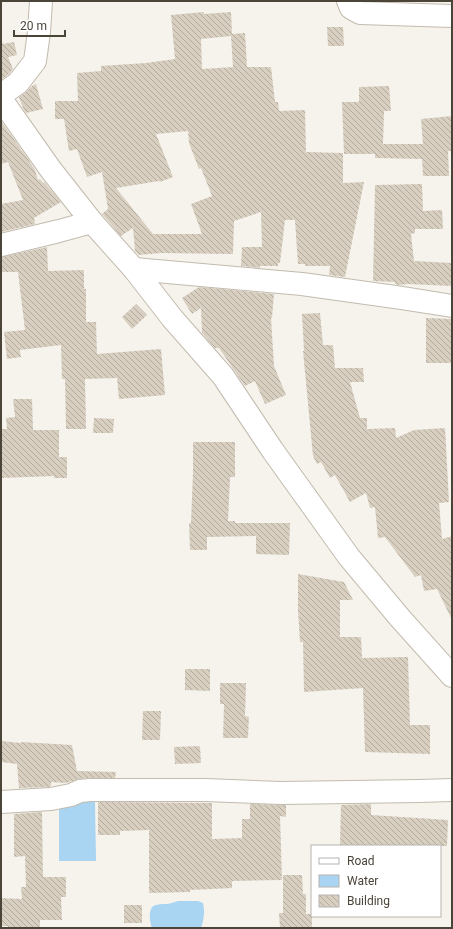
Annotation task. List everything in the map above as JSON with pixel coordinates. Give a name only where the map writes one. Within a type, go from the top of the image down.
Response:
[{"type":"street","points":[[1,95],[18,83],[35,61],[41,1]]},
{"type":"street","points":[[348,1],[351,8],[360,13],[452,16]]},
{"type":"street","points":[[1,99],[51,170],[92,222],[134,269],[172,318],[223,376],[273,450],[350,557],[400,618],[452,676]]},
{"type":"street","points":[[1,244],[92,222]]},
{"type":"street","points":[[134,269],[302,284],[452,306]]},
{"type":"street","points":[[1,802],[51,799],[71,795],[80,791],[90,790],[206,790],[281,793],[452,790]]},
{"type":"water","points":[[59,802],[95,802],[96,861],[59,861]]},
{"type":"water","points":[[178,901],[198,901],[203,903],[204,916],[201,928],[152,928],[150,912],[153,906]]},
{"type":"building","points":[[204,12],[204,14],[231,12],[232,34],[245,33],[247,67],[271,67],[275,102],[278,102],[279,111],[305,110],[306,152],[343,153],[343,183],[364,182],[345,277],[329,275],[330,266],[305,266],[305,264],[298,264],[295,220],[285,220],[280,263],[278,263],[278,266],[260,266],[260,268],[241,266],[242,247],[262,247],[261,212],[234,221],[233,254],[161,253],[139,255],[135,251],[133,228],[121,236],[102,214],[108,209],[102,172],[87,177],[77,149],[69,151],[64,119],[55,119],[55,101],[78,101],[77,73],[101,71],[101,66],[146,63],[175,59],[171,15]],"holes":[[[231,36],[233,67],[202,69],[201,39]],[[188,131],[189,143],[212,196],[191,204],[202,234],[153,234],[116,188],[160,182],[173,177],[156,134]]]},
{"type":"building","points":[[327,27],[343,27],[344,46],[328,46]]},
{"type":"building","points":[[1,40],[3,44],[14,42],[17,55],[8,57],[13,69],[1,80]]},
{"type":"building","points":[[36,84],[43,109],[26,113],[19,97]]},
{"type":"building","points":[[389,86],[391,111],[384,111],[383,144],[423,144],[421,119],[452,116],[452,151],[448,151],[449,176],[423,176],[422,159],[375,158],[375,154],[344,154],[342,102],[359,102],[359,87]]},
{"type":"building","points":[[1,121],[35,170],[38,180],[40,179],[43,183],[44,182],[61,202],[34,218],[35,224],[1,232],[1,204],[23,200],[8,162],[1,164]]},
{"type":"building","points":[[422,184],[423,211],[442,210],[443,229],[415,229],[415,233],[411,234],[414,261],[452,263],[452,286],[399,285],[395,284],[395,282],[373,281],[375,185]]},
{"type":"building","points":[[47,247],[48,271],[84,270],[84,289],[86,289],[86,322],[96,322],[97,354],[161,349],[165,395],[119,399],[117,378],[85,379],[86,429],[66,429],[65,379],[62,379],[61,345],[20,350],[21,357],[7,359],[4,332],[25,330],[18,272],[1,272],[1,257]]},
{"type":"building","points":[[199,287],[274,294],[271,318],[274,366],[286,395],[265,404],[255,381],[245,386],[219,348],[215,348],[202,333],[201,308],[192,314],[182,298]]},
{"type":"building","points":[[136,304],[147,315],[132,329],[122,317]]},
{"type":"building","points":[[320,313],[323,345],[333,345],[335,368],[363,368],[364,382],[350,382],[360,418],[367,418],[367,429],[395,428],[396,438],[414,430],[445,428],[449,502],[439,503],[442,539],[452,536],[452,620],[437,589],[424,591],[421,575],[415,577],[385,537],[378,538],[375,507],[370,508],[366,493],[350,502],[335,475],[330,478],[321,462],[317,464],[313,456],[303,351],[302,314]]},
{"type":"building","points":[[426,318],[452,319],[452,363],[426,363]]},
{"type":"building","points":[[13,399],[32,399],[33,430],[59,430],[59,457],[67,457],[67,478],[54,478],[54,476],[1,478],[1,429],[7,429],[6,418],[15,417]]},
{"type":"building","points":[[94,418],[114,419],[113,433],[93,433]]},
{"type":"building","points":[[193,442],[235,442],[235,477],[230,477],[228,521],[235,521],[235,523],[290,523],[289,555],[256,554],[256,536],[207,537],[207,550],[190,550],[189,523],[191,523]]},
{"type":"building","points":[[298,574],[344,582],[353,600],[340,600],[340,637],[361,637],[362,658],[408,657],[410,725],[430,725],[430,754],[365,752],[363,688],[304,692],[303,642],[300,642],[298,610]]},
{"type":"building","points":[[185,669],[210,669],[210,691],[185,690]]},
{"type":"building","points":[[220,683],[246,683],[245,716],[249,717],[248,738],[223,738],[224,704],[220,704]]},
{"type":"building","points":[[143,711],[161,711],[160,740],[142,740]]},
{"type":"building","points":[[1,741],[72,745],[77,771],[116,772],[115,778],[79,779],[66,783],[51,782],[51,786],[49,787],[19,788],[17,764],[1,762]]},
{"type":"building","points":[[200,746],[201,763],[175,764],[174,747]]},
{"type":"building","points":[[98,802],[212,803],[212,839],[242,838],[242,819],[250,819],[250,804],[286,805],[286,817],[280,816],[282,880],[232,881],[232,888],[190,890],[190,892],[149,893],[149,830],[120,831],[120,835],[98,835]]},
{"type":"building","points":[[371,804],[371,815],[448,820],[447,846],[340,845],[341,805]]},
{"type":"building","points":[[42,812],[43,877],[66,877],[66,897],[61,897],[62,920],[40,920],[40,928],[8,928],[8,926],[1,926],[1,898],[22,899],[21,887],[26,887],[25,856],[14,857],[14,814]]},
{"type":"building","points":[[283,875],[302,875],[303,894],[306,894],[306,914],[311,914],[312,928],[280,928],[279,913],[283,913]]},
{"type":"building","points":[[124,905],[142,905],[142,923],[124,923]]}]
